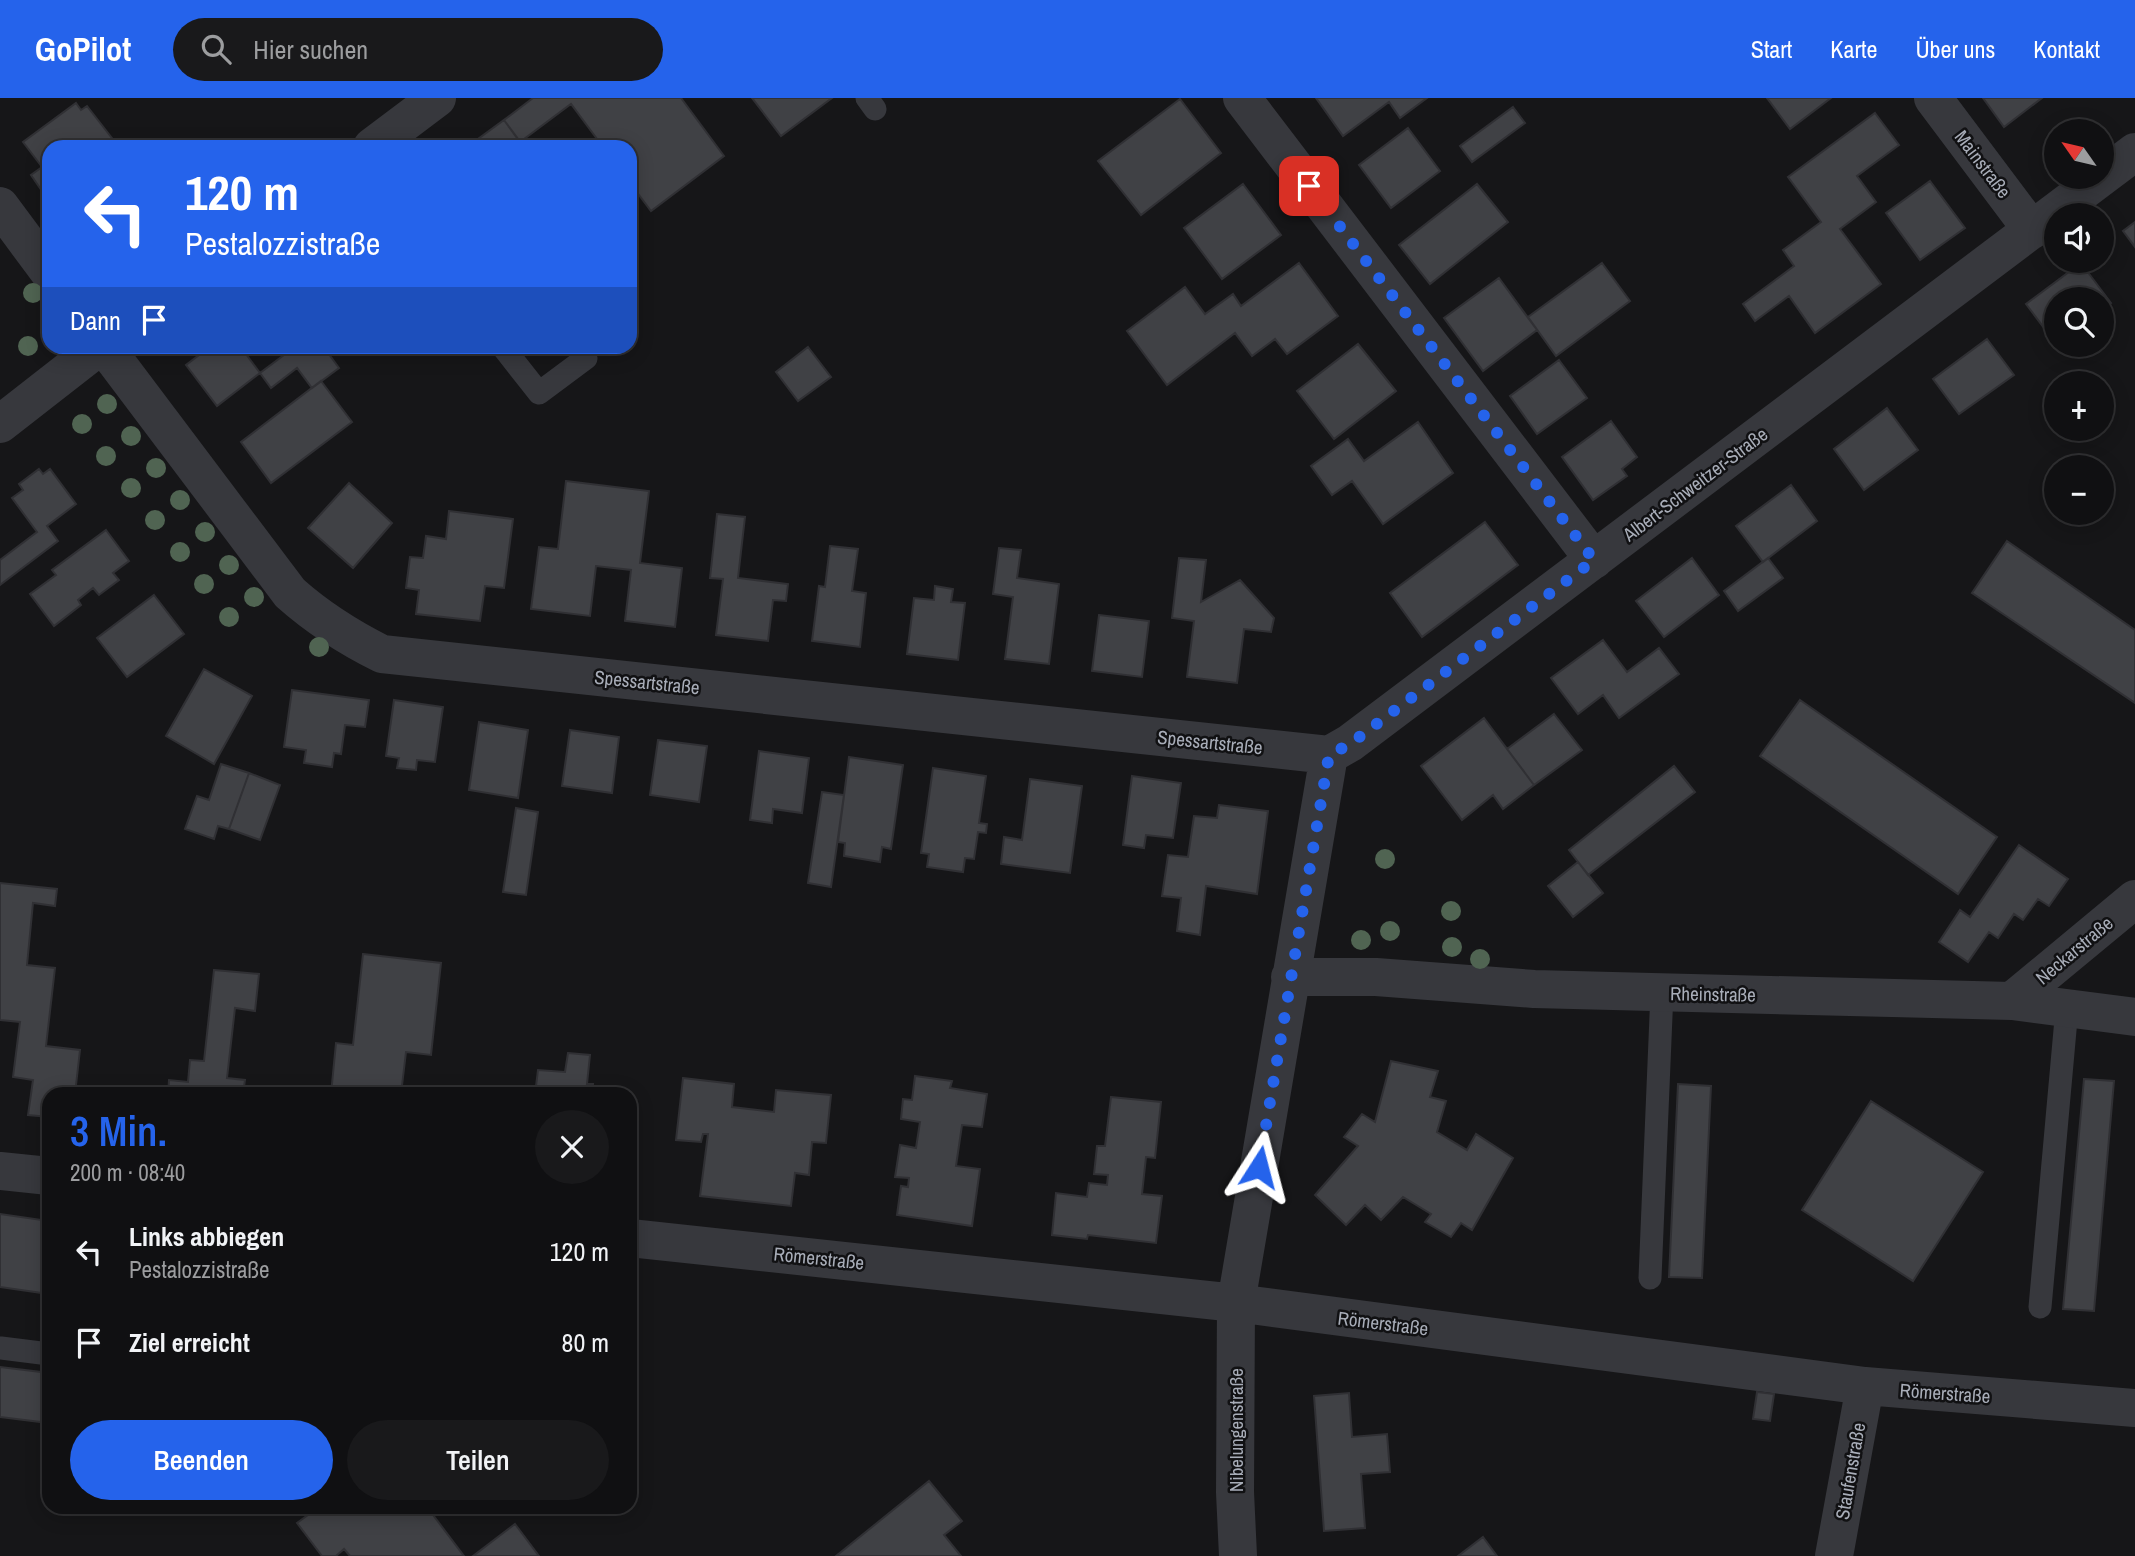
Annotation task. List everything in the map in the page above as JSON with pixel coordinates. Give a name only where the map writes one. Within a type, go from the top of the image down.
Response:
[{"type":"street","points":[[381,140],[437,98]]},
{"type":"street","points":[[1242,98],[1594,560]]},
{"type":"street","name":"Mainstraße","points":[[1933,98],[2032,230]]},
{"type":"street","name":"Albert-Schweitzer-Straße","points":[[1329,755],[1350,744],[2135,152]]},
{"type":"street","points":[[0,206],[42,263]]},
{"type":"street","points":[[0,424],[92,354]]},
{"type":"street","name":"Spessartstraße","points":[[108,354],[289,593],[349,638],[382,654],[1329,755]]},
{"type":"street","points":[[1236,1303],[1329,755]]},
{"type":"street","name":"Neckarstraße","points":[[2012,1001],[2135,900]]},
{"type":"street","name":"Rheinstraße","points":[[1290,977],[1376,977],[1534,989],[2012,1001],[2135,1017]]},
{"type":"street","points":[[0,1171],[42,1175]]},
{"type":"street","name":"Römerstraße","points":[[637,1239],[1236,1303],[1865,1386],[2135,1408]]},
{"type":"street","name":"Nibelungenstraße","points":[[1236,1303],[1237,1556]]},
{"type":"street","name":"Staufenstraße","points":[[1834,1556],[1865,1386]]},
{"type":"lane","points":[[508,354],[539,393],[586,358]]},
{"type":"lane","points":[[1650,1278],[1662,992]]},
{"type":"lane","points":[[2040,1307],[2067,1008]]},
{"type":"lane","points":[[0,1351],[42,1354]]},
{"type":"building","points":[[533,98],[681,98],[724,156],[651,211],[637,192],[637,140],[598,140],[571,104],[523,140],[519,140],[504,120]]},
{"type":"building","points":[[752,98],[832,98],[781,136]]},
{"type":"building","points":[[1316,98],[1427,98],[1400,118],[1389,102],[1343,136]]},
{"type":"building","points":[[1767,98],[1831,98],[1790,129]]},
{"type":"building","points":[[1983,98],[2042,98],[2004,127]]},
{"type":"building","points":[[1180,99],[1221,153],[1141,215],[1098,161]]},
{"type":"building","points":[[76,103],[81,110],[87,106],[113,140],[42,140],[42,167],[23,142]]},
{"type":"building","points":[[1513,107],[1525,123],[1472,162],[1460,146]]},
{"type":"building","points":[[1875,113],[1899,145],[1857,176],[1876,202],[1840,229],[1881,284],[1815,333],[1789,296],[1755,321],[1743,304],[1794,266],[1783,250],[1821,222],[1788,177]]},
{"type":"building","points":[[504,120],[519,140],[477,140]]},
{"type":"building","points":[[1408,128],[1440,171],[1391,208],[1359,165]]},
{"type":"building","points":[[42,167],[42,191],[31,175]]},
{"type":"building","points":[[1930,181],[1965,228],[1920,260],[1886,213]]},
{"type":"building","points":[[1243,184],[1281,235],[1222,279],[1184,228]]},
{"type":"building","points":[[1477,184],[1508,222],[1430,284],[1399,245]]},
{"type":"building","points":[[2135,222],[2135,247],[2123,231]]},
{"type":"building","points":[[1299,263],[1338,316],[1287,354],[1275,339],[1252,356],[1235,333],[1167,385],[1127,331],[1185,287],[1205,314],[1233,294],[1241,306]]},
{"type":"building","points":[[1602,263],[1630,301],[1556,356],[1528,317]]},
{"type":"building","points":[[2068,273],[2088,273],[2099,287],[2049,287]]},
{"type":"building","points":[[1499,278],[1537,330],[1483,371],[1444,318]]},
{"type":"building","points":[[2044,291],[2044,328],[2026,304]]},
{"type":"building","points":[[1987,339],[2014,375],[1959,414],[1933,379]]},
{"type":"building","points":[[1358,344],[1396,391],[1334,439],[1297,391]]},
{"type":"building","points":[[808,347],[831,377],[798,401],[776,372]]},
{"type":"building","points":[[200,354],[246,354],[260,373],[217,406],[186,365]]},
{"type":"building","points":[[285,354],[329,354],[339,368],[312,388],[297,368],[271,388],[260,373]]},
{"type":"building","points":[[1559,360],[1587,398],[1537,434],[1510,396]]},
{"type":"building","points":[[321,381],[352,422],[271,483],[241,442]]},
{"type":"building","points":[[1887,408],[1918,450],[1864,490],[1834,449]]},
{"type":"building","points":[[1611,421],[1637,457],[1622,469],[1627,476],[1593,500],[1562,457]]},
{"type":"building","points":[[1418,422],[1453,473],[1383,524],[1352,481],[1332,495],[1311,466],[1348,439],[1364,461]]},
{"type":"building","points":[[39,469],[43,474],[50,469],[76,504],[47,526],[58,541],[0,585],[0,560],[37,532],[12,498],[23,490],[19,484]]},
{"type":"building","points":[[566,481],[649,491],[640,563],[682,568],[675,627],[625,621],[631,570],[596,566],[590,616],[531,609],[539,547],[558,549]]},
{"type":"building","points":[[349,483],[392,523],[353,568],[308,528]]},
{"type":"building","points":[[1791,485],[1817,521],[1763,562],[1736,526]]},
{"type":"building","points":[[449,511],[513,519],[504,588],[485,586],[480,621],[416,614],[419,590],[406,588],[410,557],[423,558],[426,536],[446,539]]},
{"type":"building","points":[[717,514],[745,517],[738,578],[788,584],[786,601],[773,600],[768,641],[716,635],[723,579],[710,578]]},
{"type":"building","points":[[1485,522],[1518,565],[1422,637],[1390,593]]},
{"type":"building","points":[[106,530],[129,561],[113,573],[119,580],[99,595],[93,588],[78,600],[81,605],[54,626],[30,594],[56,575],[52,570]]},
{"type":"building","points":[[2007,541],[2135,630],[2135,703],[1972,593]]},
{"type":"building","points":[[830,546],[858,549],[852,591],[866,593],[860,647],[812,641],[819,586],[825,587]]},
{"type":"building","points":[[999,548],[1021,550],[1017,578],[1059,584],[1049,664],[1005,659],[1013,597],[993,594]]},
{"type":"building","points":[[1179,558],[1206,560],[1201,602],[1240,580],[1274,618],[1271,632],[1244,629],[1237,683],[1187,677],[1194,621],[1172,618]]},
{"type":"building","points":[[1692,558],[1719,595],[1664,637],[1636,601]]},
{"type":"building","points":[[1768,558],[1783,578],[1738,611],[1724,591]]},
{"type":"building","points":[[935,586],[953,589],[951,602],[965,603],[958,660],[907,654],[914,598],[934,600]]},
{"type":"building","points":[[154,595],[184,634],[127,677],[97,638]]},
{"type":"building","points":[[1099,615],[1149,621],[1142,677],[1092,671]]},
{"type":"building","points":[[1603,640],[1627,672],[1659,648],[1679,674],[1619,718],[1603,695],[1578,714],[1551,678]]},
{"type":"building","points":[[204,669],[252,696],[214,764],[166,736]]},
{"type":"building","points":[[292,690],[369,700],[365,727],[345,725],[341,754],[334,753],[332,767],[304,763],[306,750],[284,747]]},
{"type":"building","points":[[394,700],[443,707],[435,762],[417,760],[416,770],[397,768],[399,758],[386,756]]},
{"type":"building","points":[[1800,700],[1997,837],[1958,894],[1760,756]]},
{"type":"building","points":[[1554,714],[1582,750],[1534,785],[1507,749]]},
{"type":"building","points":[[1484,718],[1534,785],[1503,809],[1493,795],[1462,820],[1421,766]]},
{"type":"building","points":[[479,722],[528,730],[518,798],[469,790]]},
{"type":"building","points":[[570,730],[619,737],[612,793],[562,786]]},
{"type":"building","points":[[658,740],[707,746],[699,802],[650,795]]},
{"type":"building","points":[[759,751],[809,758],[802,813],[773,809],[772,823],[750,820]]},
{"type":"building","points":[[849,757],[903,765],[891,849],[882,847],[880,862],[844,856],[845,843],[838,842]]},
{"type":"building","points":[[221,764],[249,773],[229,829],[218,826],[214,839],[185,829],[197,796],[209,800]]},
{"type":"building","points":[[1674,766],[1695,792],[1588,875],[1569,850]]},
{"type":"building","points":[[933,768],[986,776],[979,823],[987,824],[986,833],[978,832],[974,859],[965,858],[963,872],[927,867],[929,854],[921,853]]},
{"type":"building","points":[[249,773],[280,785],[260,840],[229,829]]},
{"type":"building","points":[[1132,776],[1181,783],[1173,838],[1146,835],[1144,848],[1123,845]]},
{"type":"building","points":[[1030,779],[1082,786],[1070,873],[1001,864],[1004,837],[1022,840]]},
{"type":"building","points":[[822,792],[844,795],[831,887],[808,883]]},
{"type":"building","points":[[1219,805],[1268,811],[1257,894],[1206,886],[1200,935],[1177,931],[1181,898],[1162,896],[1168,855],[1188,857],[1194,816],[1217,818]]},
{"type":"building","points":[[516,808],[538,812],[526,895],[503,892]]},
{"type":"building","points":[[2019,845],[2068,879],[2049,906],[2038,899],[2023,920],[2014,914],[1998,938],[1989,932],[1968,962],[1939,942],[1960,910],[1970,917]]},
{"type":"building","points":[[1578,862],[1603,893],[1573,917],[1548,886]]},
{"type":"building","points":[[0,883],[57,889],[55,906],[33,903],[27,965],[55,968],[46,1046],[80,1050],[76,1087],[42,1087],[42,1116],[28,1115],[33,1080],[13,1077],[20,1022],[0,1020]]},
{"type":"building","points":[[363,954],[441,963],[431,1055],[406,1052],[402,1087],[332,1087],[336,1043],[353,1045]]},
{"type":"building","points":[[214,970],[259,974],[255,1011],[235,1008],[227,1078],[245,1080],[244,1087],[168,1087],[169,1080],[188,1082],[190,1060],[204,1061]]},
{"type":"building","points":[[568,1053],[590,1055],[587,1084],[593,1084],[593,1087],[536,1087],[538,1070],[565,1072]]},
{"type":"building","points":[[1391,1061],[1438,1071],[1430,1097],[1446,1101],[1437,1132],[1467,1150],[1476,1134],[1513,1158],[1472,1230],[1461,1223],[1451,1237],[1425,1222],[1431,1214],[1403,1197],[1381,1220],[1365,1205],[1346,1225],[1315,1195],[1358,1146],[1344,1137],[1362,1114],[1375,1122]]},
{"type":"building","points":[[915,1076],[952,1081],[950,1088],[987,1094],[982,1127],[962,1125],[956,1166],[980,1169],[972,1226],[897,1215],[901,1186],[908,1187],[909,1178],[895,1177],[900,1145],[916,1148],[920,1122],[901,1119],[903,1099],[912,1100]]},
{"type":"building","points":[[683,1078],[734,1084],[732,1107],[774,1112],[776,1090],[831,1095],[826,1143],[812,1142],[809,1175],[795,1173],[791,1206],[700,1196],[708,1134],[703,1134],[701,1142],[676,1140]]},
{"type":"building","points":[[2084,1079],[2114,1081],[2094,1311],[2063,1309]]},
{"type":"building","points":[[1678,1084],[1711,1086],[1702,1278],[1669,1277]]},
{"type":"building","points":[[1111,1097],[1161,1102],[1155,1158],[1146,1157],[1142,1194],[1162,1196],[1156,1243],[1088,1235],[1087,1239],[1052,1235],[1056,1193],[1087,1197],[1089,1183],[1107,1185],[1108,1175],[1094,1174],[1097,1146],[1105,1146]]},
{"type":"building","points":[[1871,1101],[1983,1172],[1913,1281],[1802,1210]]},
{"type":"building","points":[[0,1214],[42,1220],[42,1293],[0,1287]]},
{"type":"building","points":[[0,1367],[42,1372],[42,1422],[0,1417]]},
{"type":"building","points":[[1757,1392],[1774,1394],[1770,1421],[1753,1419]]},
{"type":"building","points":[[1349,1393],[1352,1437],[1387,1434],[1390,1472],[1361,1474],[1365,1528],[1324,1531],[1314,1396]]},
{"type":"building","points":[[929,1481],[962,1521],[944,1535],[961,1556],[836,1556]]},
{"type":"building","points":[[309,1514],[432,1514],[464,1556],[350,1556],[344,1549],[336,1556],[322,1556],[297,1523]]},
{"type":"building","points":[[515,1524],[539,1556],[473,1556]]},
{"type":"building","points":[[1483,1537],[1497,1556],[1458,1556]]},
{"type":"route","points":[[1259,1167],[1329,755],[1350,744],[1594,560],[1309,186]]}]
